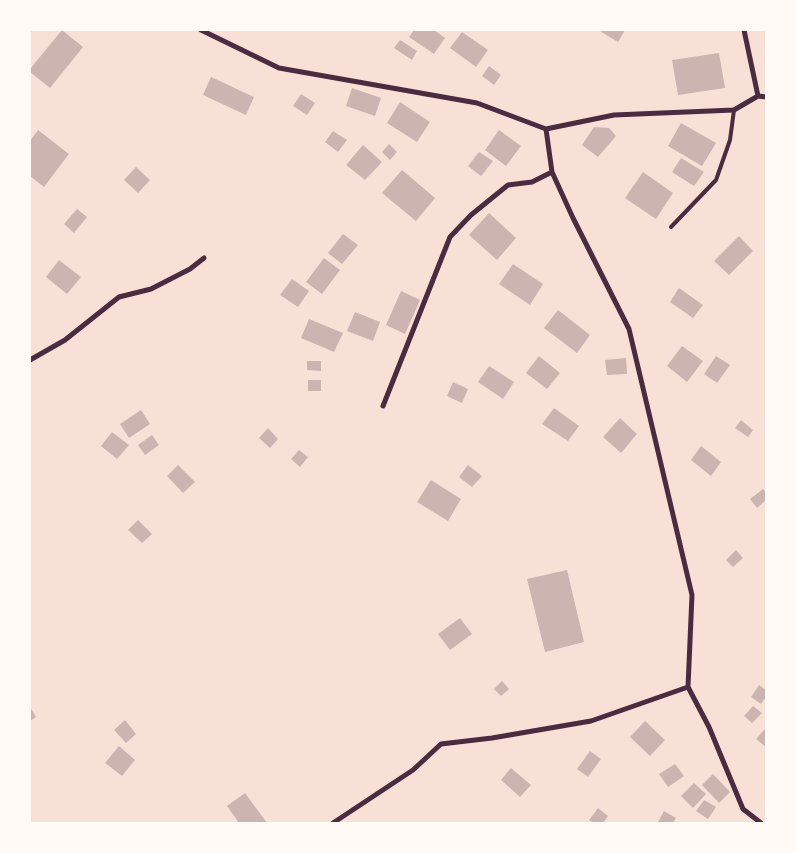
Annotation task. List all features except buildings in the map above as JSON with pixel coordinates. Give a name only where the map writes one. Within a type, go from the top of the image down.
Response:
[{"type":"street","points":[[201,30],[279,68],[477,103],[546,129],[614,115],[734,110],[758,96],[766,96]]},
{"type":"street","points":[[744,30],[758,96]]},
{"type":"street","points":[[546,129],[552,172],[629,329],[692,595],[688,686],[709,726],[743,809],[761,823]]},
{"type":"street","points":[[382,406],[450,237],[471,214],[508,185],[532,182],[552,172]]},
{"type":"street","points":[[30,360],[65,340],[119,296],[151,289],[190,269],[204,258]]},
{"type":"street","points":[[333,823],[414,770],[441,744],[492,738],[591,721],[688,686]]},
{"type":"lane","points":[[671,227],[716,180],[730,140],[734,110]]}]
